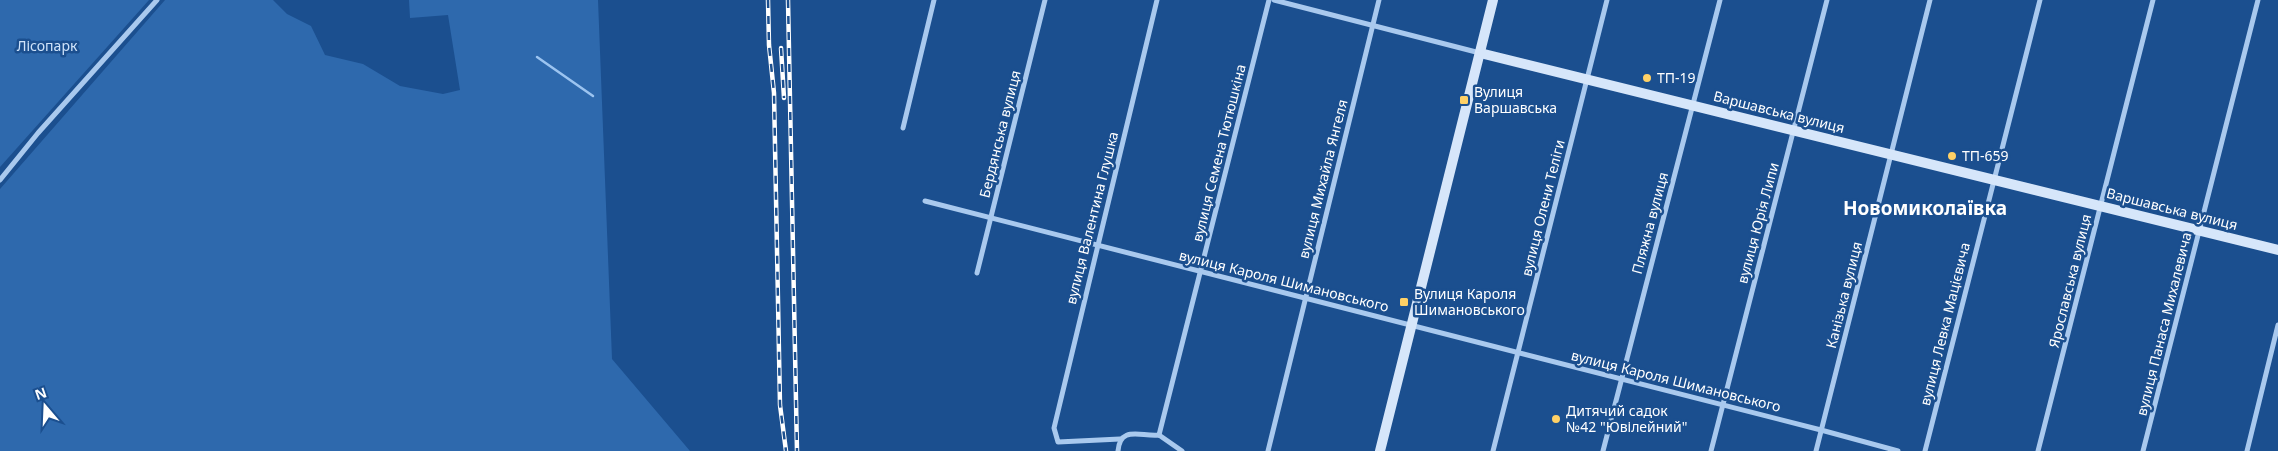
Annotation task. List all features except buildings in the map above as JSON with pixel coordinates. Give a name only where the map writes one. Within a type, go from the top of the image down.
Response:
[{"type":"street","points":[[0,180],[38,133],[157,0]]},
{"type":"street","points":[[903,128],[934,0]]},
{"type":"street","name":"Бердянська вулиця","points":[[977,273],[1044,0]]},
{"type":"street","name":"вулиця Валентина Глушка","points":[[1120,439],[1058,442],[1054,428],[1096,245],[1157,0]]},
{"type":"street","name":"вулиця Семена Тютюшкіна","points":[[1159,435],[1269,0]]},
{"type":"street","name":"Варшавська вулиця","points":[[1274,0],[1480,53],[1588,78],[2278,250]]},
{"type":"street","name":"вулиця Михайла Янгеля","points":[[1268,451],[1379,0]]},
{"type":"street","points":[[1380,451],[1493,0]]},
{"type":"street","name":"вулиця Олени Теліги","points":[[1493,451],[1608,0]]},
{"type":"street","name":"Пляжна вулиця","points":[[1602,451],[1720,0]]},
{"type":"street","name":"вулиця Юрія Липи","points":[[1711,451],[1827,0]]},
{"type":"street","name":"Канізька вулиця","points":[[1816,451],[1930,0]]},
{"type":"street","name":"вулиця Левка Мацієвича","points":[[1925,451],[2040,0]]},
{"type":"street","name":"Ярославська вулиця","points":[[2038,451],[2153,0]]},
{"type":"street","name":"вулиця Панаса Михалевича","points":[[2143,451],[2258,0]]},
{"type":"street","name":"вулиця Кароля Шимановського","points":[[926,201],[1898,451]]},
{"type":"street","points":[[2247,451],[2278,325]]},
{"type":"street","points":[[1118,451],[1120,439],[1125,435],[1134,434],[1159,435],[1182,451]]},
{"type":"green space","name":"Лісопарк","points":[[0,0],[149,0],[0,167]]},
{"type":"green space","points":[[165,0],[273,0],[287,14],[311,26],[325,55],[363,64],[400,86],[443,94],[460,90],[448,15],[410,18],[409,0],[598,0],[612,359],[690,451],[0,451],[0,189]]},
{"type":"waterway","points":[[537,57],[593,96]]},
{"type":"railway","points":[[768,0],[769,45],[774,93],[780,405],[786,451]]},
{"type":"railway","points":[[788,0],[797,451]]},
{"type":"railway","points":[[781,48],[784,98]]},
{"type":"place","name":"ТП-19","points":[[1647,78]]},
{"type":"place","name":"Вулиця Варшавська","points":[[1464,100]]},
{"type":"place","name":"ТП-659","points":[[1952,156]]},
{"type":"place","name":"Вулиця Кароля Шимановського","points":[[1404,302]]},
{"type":"place","name":"Дитячий садок №42 \"Ювілейний\"","points":[[1556,419]]},
{"type":"district","name":"Новомиколаївка","points":[[1925,208]]}]
